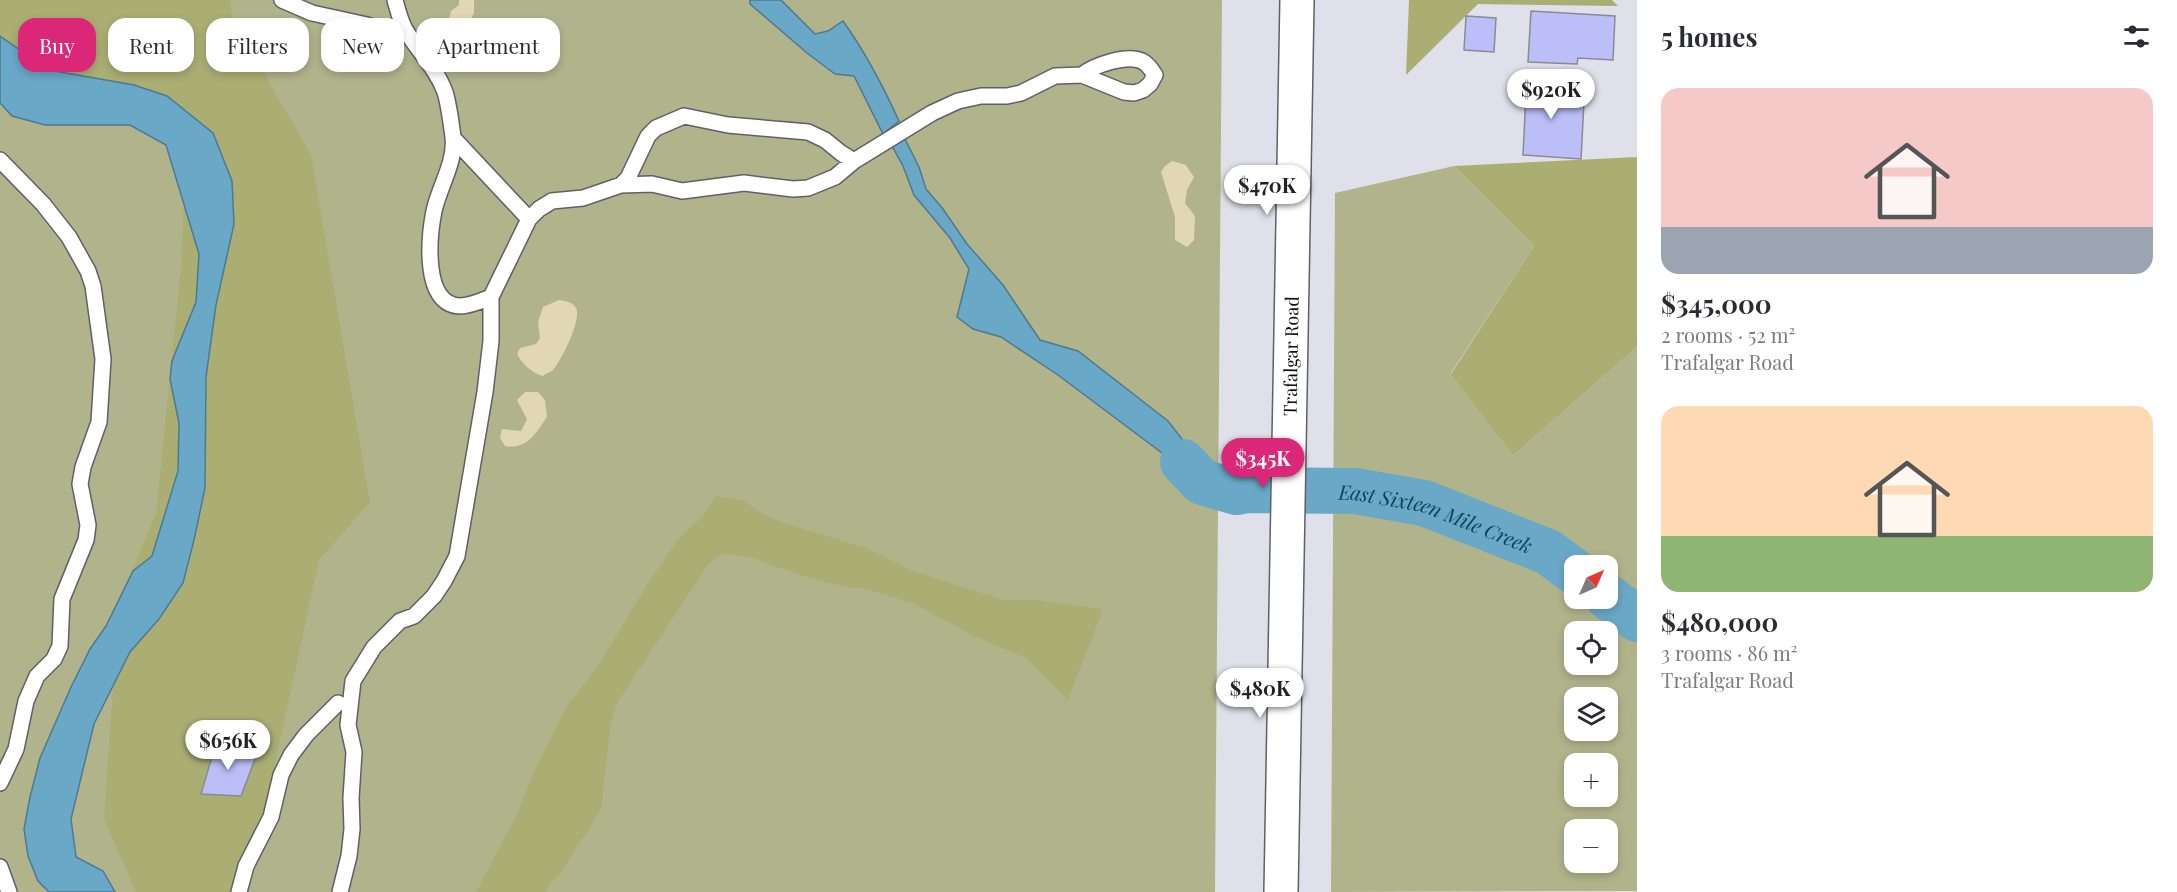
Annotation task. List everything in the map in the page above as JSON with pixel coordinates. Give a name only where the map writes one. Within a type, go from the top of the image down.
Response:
[{"type":"main road","name":"Trafalgar Road","points":[[1281,892],[1297,0]]},
{"type":"lane","points":[[282,0],[312,13],[367,25],[394,34],[407,33]]},
{"type":"lane","points":[[395,0],[407,33],[422,51],[444,91],[454,139],[452,156],[434,212],[430,257],[432,281],[436,291],[447,301],[459,306],[491,297]]},
{"type":"lane","points":[[340,892],[349,856],[352,829],[351,798],[354,752],[348,725],[353,681],[374,647],[400,621],[414,616],[434,596],[456,556],[485,392],[491,341],[491,297],[530,219],[539,209],[552,201],[583,198],[621,185],[652,184],[682,191],[744,183],[793,189],[808,188],[835,177],[858,159],[932,113],[958,101],[981,96],[1007,96],[1021,93],[1055,76],[1082,75]]},
{"type":"lane","points":[[621,185],[628,178],[648,136],[656,128],[684,116],[728,125],[808,132],[825,140],[841,153],[858,159]]},
{"type":"lane","points":[[454,139],[530,219]]},
{"type":"lane","points":[[0,160],[44,204],[69,237],[88,271],[93,286],[103,359],[99,423],[83,467],[80,484],[88,525],[86,540],[62,599],[60,646],[54,659],[37,676],[26,701],[16,749],[0,783]]},
{"type":"lane","points":[[239,892],[246,866],[271,817],[280,775],[306,735],[338,703]]},
{"type":"lane","points":[[0,867],[9,892]]},
{"type":"green space","points":[[0,0],[1222,0],[1215,892],[0,892]]},
{"type":"green space","points":[[0,0],[230,0],[233,18],[206,18],[206,72],[263,72],[311,155],[370,502],[319,560],[249,886],[245,892],[136,892],[104,819],[119,602],[156,513],[181,268],[188,110],[24,72],[96,72],[96,18],[18,18],[18,67],[0,34]]},
{"type":"green space","points":[[1409,0],[1612,0],[1618,6],[1478,4],[1406,75]]},
{"type":"green space","points":[[1637,157],[1637,347],[1513,456],[1451,374],[1534,246],[1454,166]]},
{"type":"green space","points":[[1454,166],[1534,246],[1451,373],[1513,456],[1637,347],[1637,891],[1331,892],[1335,193]]},
{"type":"green space","points":[[715,496],[744,501],[763,514],[784,523],[866,548],[913,571],[1003,600],[1034,600],[1103,609],[1068,700],[1026,658],[972,635],[915,604],[867,589],[845,587],[809,578],[749,557],[723,554],[709,563],[617,703],[610,727],[601,810],[562,870],[544,892],[476,892],[519,810],[534,771],[566,707],[598,666],[648,583],[677,541],[704,515]]},
{"type":"sand","points":[[459,0],[474,0],[474,13],[471,18],[449,18],[451,11],[459,5]]},
{"type":"sand","points":[[1172,161],[1186,165],[1194,177],[1187,190],[1185,203],[1195,216],[1194,240],[1187,247],[1175,240],[1175,217],[1161,172]]},
{"type":"sand","points":[[559,300],[575,306],[576,321],[570,340],[560,359],[552,371],[543,376],[528,368],[517,354],[520,348],[536,344],[540,338],[538,322],[543,307]]},
{"type":"sand","points":[[525,392],[538,392],[545,400],[547,417],[535,434],[525,443],[513,447],[505,446],[500,438],[502,429],[521,431],[527,419],[517,400]]},
{"type":"water","points":[[750,0],[781,0],[815,34],[828,31],[843,21],[874,70],[899,121],[883,134],[854,76],[835,74],[750,4]]},
{"type":"water","points":[[0,36],[18,48],[18,72],[60,72],[134,85],[167,96],[213,133],[232,181],[234,224],[216,305],[206,377],[205,488],[194,540],[183,583],[159,619],[130,652],[94,724],[71,819],[76,857],[103,871],[115,892],[49,892],[38,881],[28,856],[24,829],[40,758],[71,687],[90,649],[106,626],[133,571],[152,556],[178,471],[179,423],[170,379],[172,361],[196,302],[199,254],[166,145],[130,125],[45,125],[12,116],[0,103]]},
{"type":"water","points":[[905,139],[919,167],[926,189],[967,244],[1003,285],[1040,340],[1078,351],[1168,421],[1199,461],[1216,477],[1235,485],[1237,503],[1202,496],[1177,476],[1162,453],[1058,375],[1001,337],[973,329],[957,317],[969,269],[950,238],[914,195],[903,166],[892,146]]},
{"type":"building","points":[[1531,11],[1615,16],[1613,60],[1578,58],[1577,64],[1528,62]]},
{"type":"building","points":[[1466,16],[1496,18],[1494,52],[1464,50]]},
{"type":"building","points":[[1527,73],[1561,75],[1559,101],[1584,102],[1581,159],[1523,155]]},
{"type":"building","points":[[216,743],[257,754],[241,796],[201,794]]},
{"type":"waterway","name":"East Sixteen Mile Creek","points":[[1183,462],[1202,482],[1236,492],[1247,490],[1355,491],[1424,503],[1548,552],[1564,564]]},
{"type":"waterway","name":"East Sixteen Mile Creek","points":[[1618,605],[1637,619]]}]
